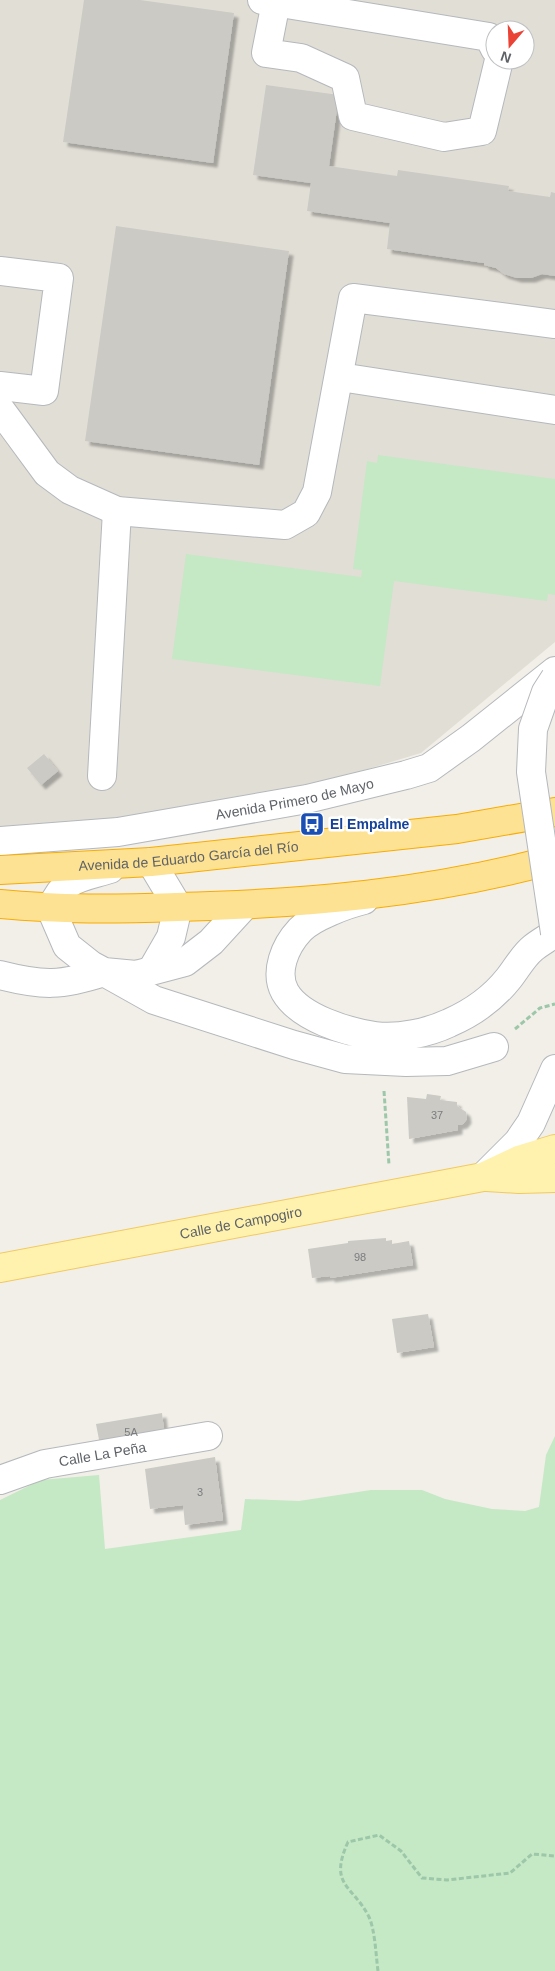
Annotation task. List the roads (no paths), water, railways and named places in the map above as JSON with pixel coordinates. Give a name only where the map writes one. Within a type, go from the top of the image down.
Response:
[{"type":"highway","name":"Avenida de Eduardo García del Río","points":[[0,870],[138,863],[457,829],[555,812]]},
{"type":"highway","points":[[0,904],[51,909],[109,910],[244,906],[407,890],[518,869],[555,859]]},
{"type":"main road","name":"Calle de Campogiro","points":[[0,1268],[482,1177],[519,1160],[555,1149]]},
{"type":"main road","name":"Calle de Campogiro","points":[[482,1177],[519,1180],[555,1178]]},
{"type":"street","points":[[485,36],[269,1],[266,54],[301,58],[345,78],[353,116],[444,137],[482,131],[497,70]]},
{"type":"street","points":[[0,271],[59,278],[44,391],[0,386]]},
{"type":"street","points":[[2,418],[47,473],[70,490],[117,511],[285,525],[306,512],[318,492],[353,298],[555,324]]},
{"type":"street","points":[[340,377],[555,410]]},
{"type":"street","points":[[102,776],[117,511]]},
{"type":"street","name":"Avenida Primero de Mayo","points":[[0,841],[118,832],[307,799],[429,768],[471,738],[555,671]]},
{"type":"street","points":[[407,890],[354,902],[322,916],[300,930],[284,955],[279,975],[285,993],[305,1013],[336,1026],[376,1036],[415,1034],[440,1027],[470,1012],[492,996],[533,948],[555,933],[531,772],[533,729],[546,692],[555,678]]},
{"type":"street","points":[[152,970],[170,937],[178,907],[165,882],[138,863],[69,881],[55,898],[51,909],[67,946],[104,972],[154,1000],[294,1045],[345,1059],[406,1062],[447,1061],[494,1047]]},
{"type":"street","points":[[0,975],[34,984],[73,982],[104,972],[136,975],[185,962],[212,942],[244,906]]},
{"type":"street","points":[[482,1177],[518,1142],[531,1123],[555,1069]]},
{"type":"street","points":[[519,1180],[555,1154]]},
{"type":"street","name":"Calle La Peña","points":[[0,1480],[45,1464],[208,1436]]},
{"type":"place","name":"El Empalme","points":[[312,824]]}]
